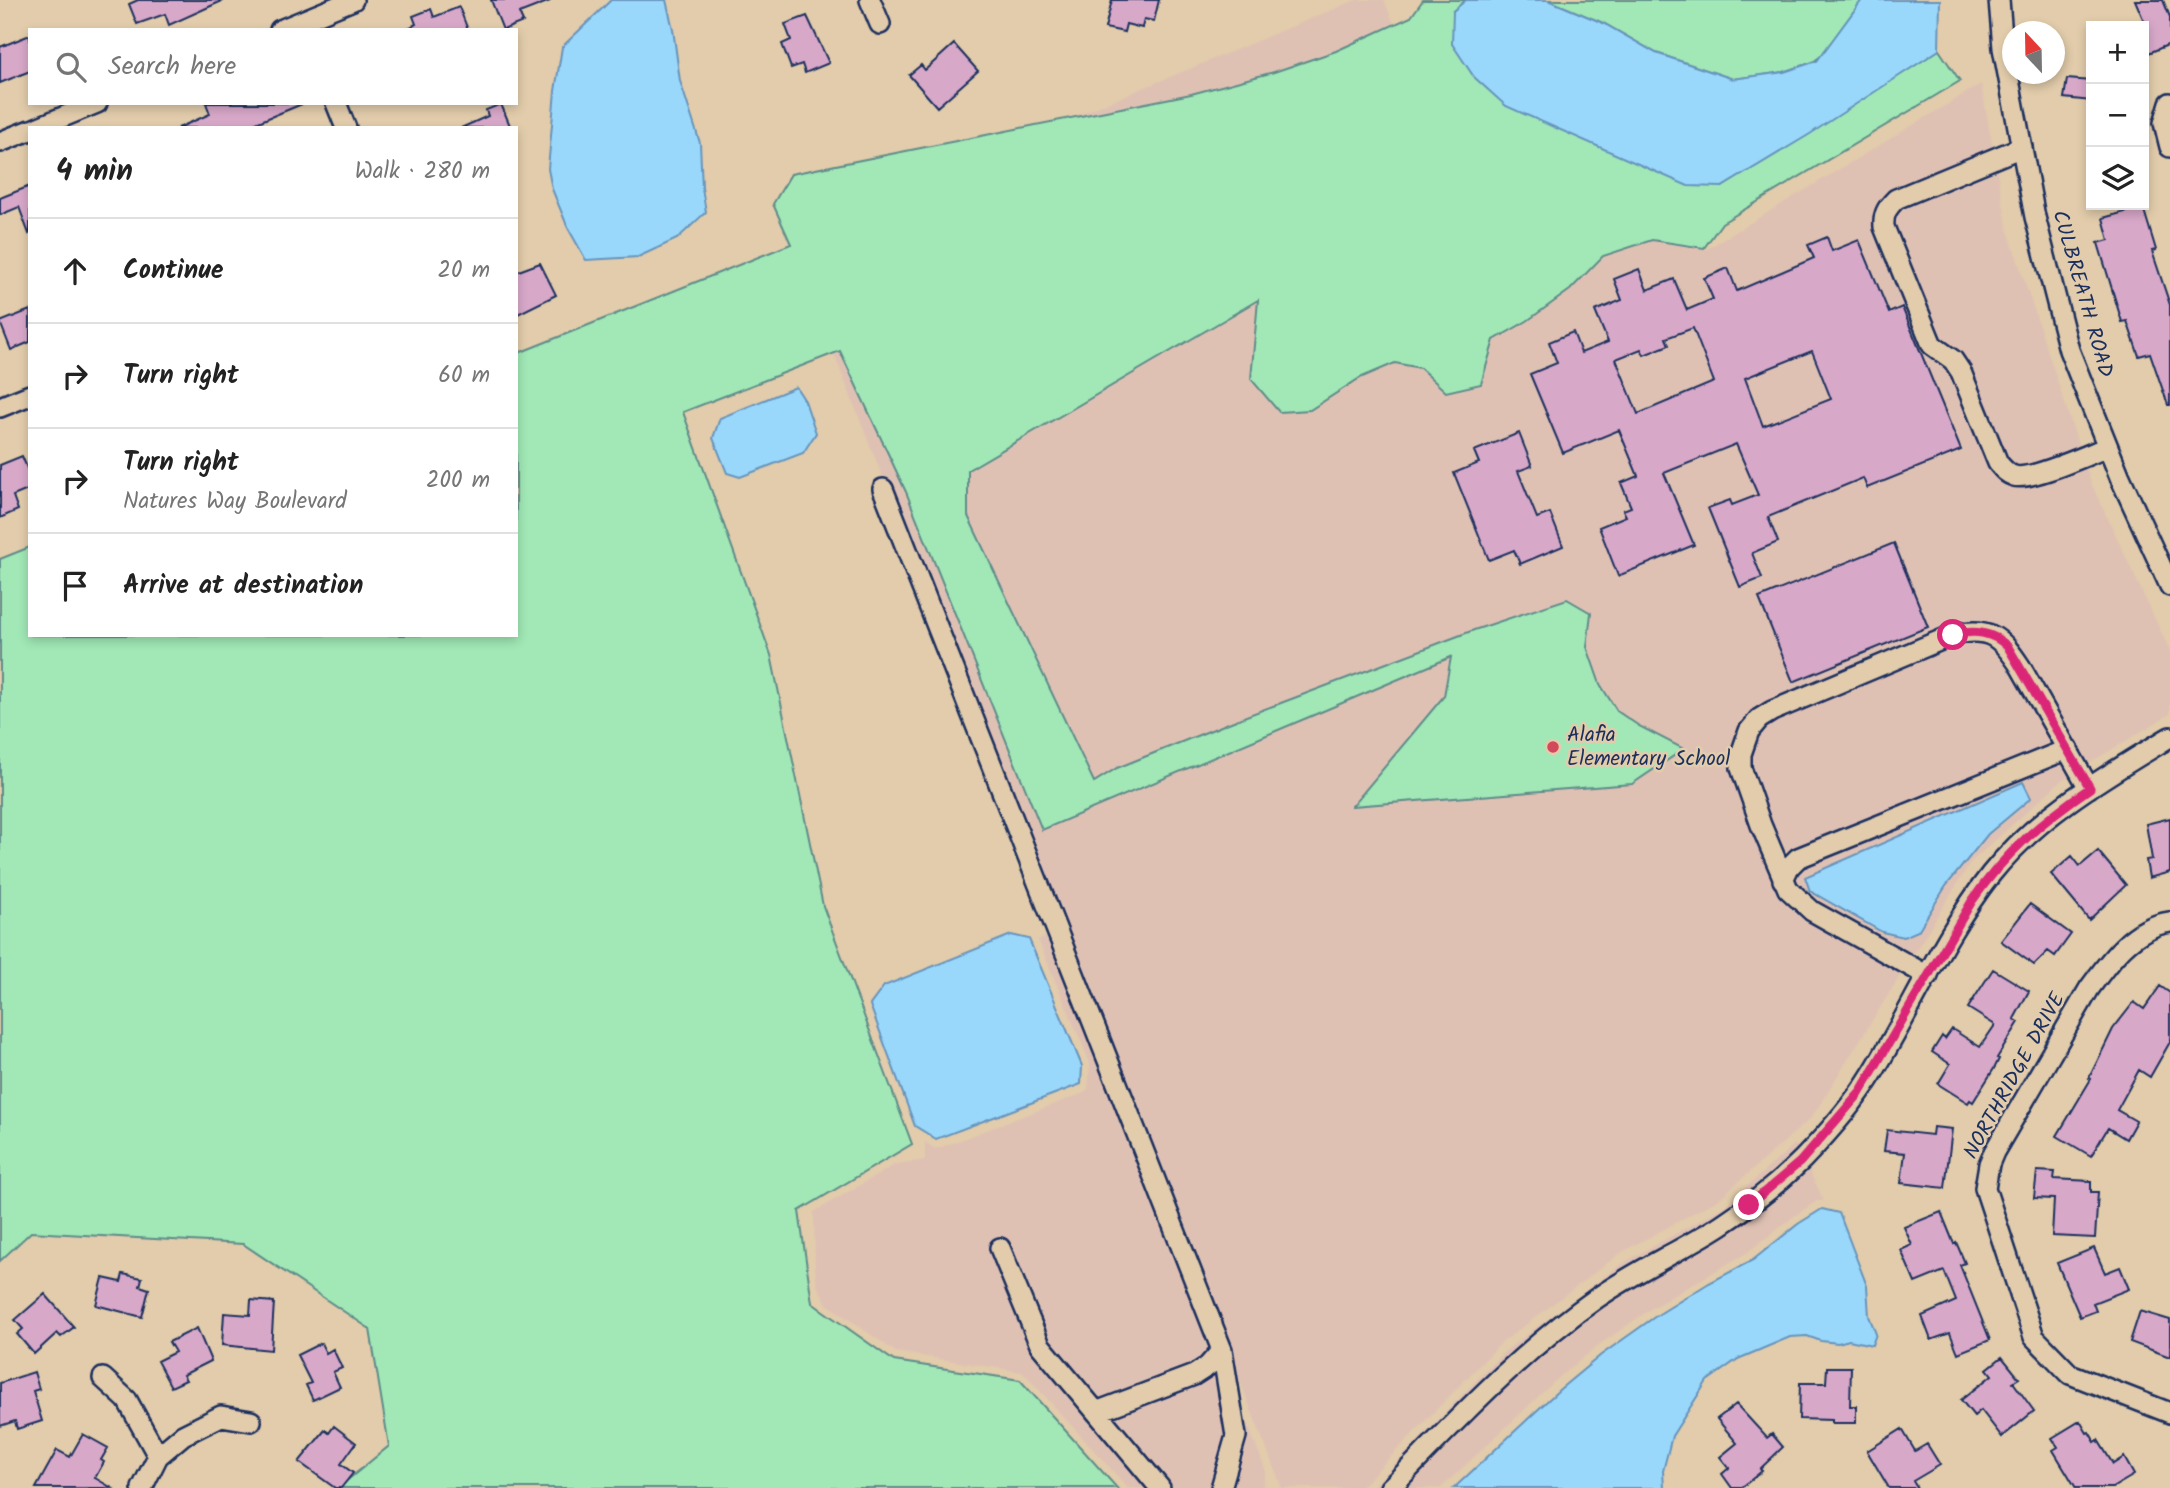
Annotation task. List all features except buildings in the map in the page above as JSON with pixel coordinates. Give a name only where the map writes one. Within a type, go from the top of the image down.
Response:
[{"type":"street","points":[[304,25],[353,0]]},
{"type":"street","points":[[870,0],[880,24]]},
{"type":"street","name":"CULBREATH ROAD","points":[[1999,0],[2003,48],[2035,217],[2069,350],[2108,447],[2170,586]]},
{"type":"street","points":[[2170,103],[2164,123],[2170,147]]},
{"type":"street","points":[[41,126],[92,105]]},
{"type":"street","points":[[337,105],[345,126]]},
{"type":"street","points":[[0,142],[28,131]]},
{"type":"street","points":[[2022,147],[1896,199],[1883,218],[1884,227],[1932,345],[1953,360],[1961,372],[1998,463],[2005,472],[2016,477],[2031,476],[2108,447]]},
{"type":"street","points":[[0,407],[28,396]]},
{"type":"street","points":[[883,489],[1222,1350],[1236,1436],[1221,1488]]},
{"type":"street","points":[[1928,976],[1812,911],[1794,897],[1783,880],[1741,768],[1741,754],[1749,731],[1759,719],[1772,710],[1953,635],[1980,632],[2000,639],[2008,647],[2090,788]]},
{"type":"street","points":[[1390,1488],[1495,1381],[1543,1339],[1625,1279],[1720,1226],[1777,1184],[1800,1162],[1859,1094],[1972,901],[2003,860],[2038,826],[2090,788],[2170,737]]},
{"type":"street","points":[[1783,880],[1789,867],[1798,858],[2068,749]]},
{"type":"street","name":"NORTHRIDGE DRIVE","points":[[2170,922],[2151,927],[2131,940],[2103,969],[2089,989],[1994,1152],[1984,1188],[2034,1337],[2070,1374],[2170,1413]]},
{"type":"street","points":[[1000,1248],[1040,1345],[1160,1488]]},
{"type":"street","points":[[1096,1412],[1194,1376],[1208,1366],[1222,1350]]},
{"type":"street","points":[[103,1378],[127,1400],[158,1456]]},
{"type":"street","points":[[142,1488],[158,1456],[183,1435],[221,1416],[251,1421]]},
{"type":"shaded area","name":"Alafia Elementary School","points":[[1356,0],[1384,0],[1436,125],[1707,249],[1981,84],[2008,231],[2091,483],[2170,651],[2170,714],[2062,780],[1971,862],[1812,1117],[1719,1199],[1622,1252],[1500,1344],[1360,1488],[1282,1488],[787,235]]},
{"type":"shaded area","points":[[1054,934],[1266,1471],[1262,1488],[1128,1488],[1023,1372],[896,1352],[827,1304],[817,1285],[814,1212],[896,1164],[925,1160],[925,1142],[939,1148],[1084,1093],[1088,1089],[1090,1063],[1038,940]]},
{"type":"shaded area","points":[[1795,1144],[1798,1149],[1743,1197],[1715,1217],[1620,1270],[1537,1331],[1489,1374],[1376,1488],[1372,1488],[1505,1351],[1623,1263],[1725,1206]]},
{"type":"shaded area","points":[[1808,1168],[1824,1201],[1817,1201],[1748,1252],[1652,1308],[1596,1347],[1555,1381],[1441,1488],[1404,1488],[1502,1389],[1549,1348],[1630,1288],[1725,1235],[1755,1214]]},
{"type":"green space","points":[[1423,0],[1466,0],[1453,11],[1722,187],[1939,50],[1960,81],[1722,223],[1704,248],[1652,240],[1603,256],[1570,290],[1527,321],[1494,340],[1481,384],[1446,392],[1420,368],[1395,363],[1360,378],[1310,410],[1279,412],[1251,379],[1258,300],[968,470],[968,516],[1094,782],[1117,768],[1241,718],[1474,630],[1567,599],[1591,613],[1587,647],[1600,684],[1617,711],[1639,726],[1684,749],[1632,784],[1352,806],[1444,696],[1451,657],[1042,830],[906,492],[840,351],[683,412],[771,655],[823,906],[912,1144],[799,1211],[812,1303],[894,1361],[1020,1380],[1117,1488],[338,1488],[389,1446],[370,1329],[243,1244],[31,1232],[0,1261],[0,559],[28,548],[28,637],[518,637],[518,353],[791,244],[773,204],[791,174],[1191,94],[1274,72],[1336,51],[1411,17]]},
{"type":"green space","points":[[1548,0],[1862,0],[1821,56],[1813,62],[1784,72],[1733,79],[1656,53],[1603,23]]},
{"type":"water","points":[[611,0],[666,0],[680,81],[700,143],[706,212],[677,239],[638,257],[586,260],[568,228],[552,189],[548,169],[555,91],[562,47]]},
{"type":"water","points":[[1466,0],[1548,0],[1603,23],[1656,53],[1733,79],[1784,72],[1817,61],[1862,0],[1940,0],[1939,50],[1810,134],[1722,187],[1688,186],[1506,106],[1474,77],[1452,44],[1453,11]]},
{"type":"water","points":[[796,387],[805,401],[816,433],[803,453],[740,477],[727,473],[713,438],[720,418]]},
{"type":"water","points":[[2023,782],[2031,798],[1988,834],[1946,886],[1918,931],[1904,937],[1882,932],[1810,891],[1805,877]]},
{"type":"water","points":[[1011,935],[1029,939],[1082,1066],[1081,1084],[936,1139],[915,1126],[870,1005],[884,986]]},
{"type":"water","points":[[1822,1209],[1839,1213],[1867,1286],[1869,1316],[1876,1334],[1872,1345],[1849,1340],[1838,1343],[1807,1336],[1790,1337],[1738,1359],[1707,1381],[1672,1436],[1663,1471],[1664,1488],[1454,1488],[1560,1389],[1601,1355],[1656,1316],[1753,1260],[1798,1224]]},
{"type":"place","name":"Alafia Elementary School","points":[[1553,747]]},
{"type":"route","points":[[1749,1205],[1800,1162],[1859,1094],[1972,901],[1992,873],[2038,826],[2090,788],[2008,647],[1991,634],[1966,632],[1953,635]]}]
